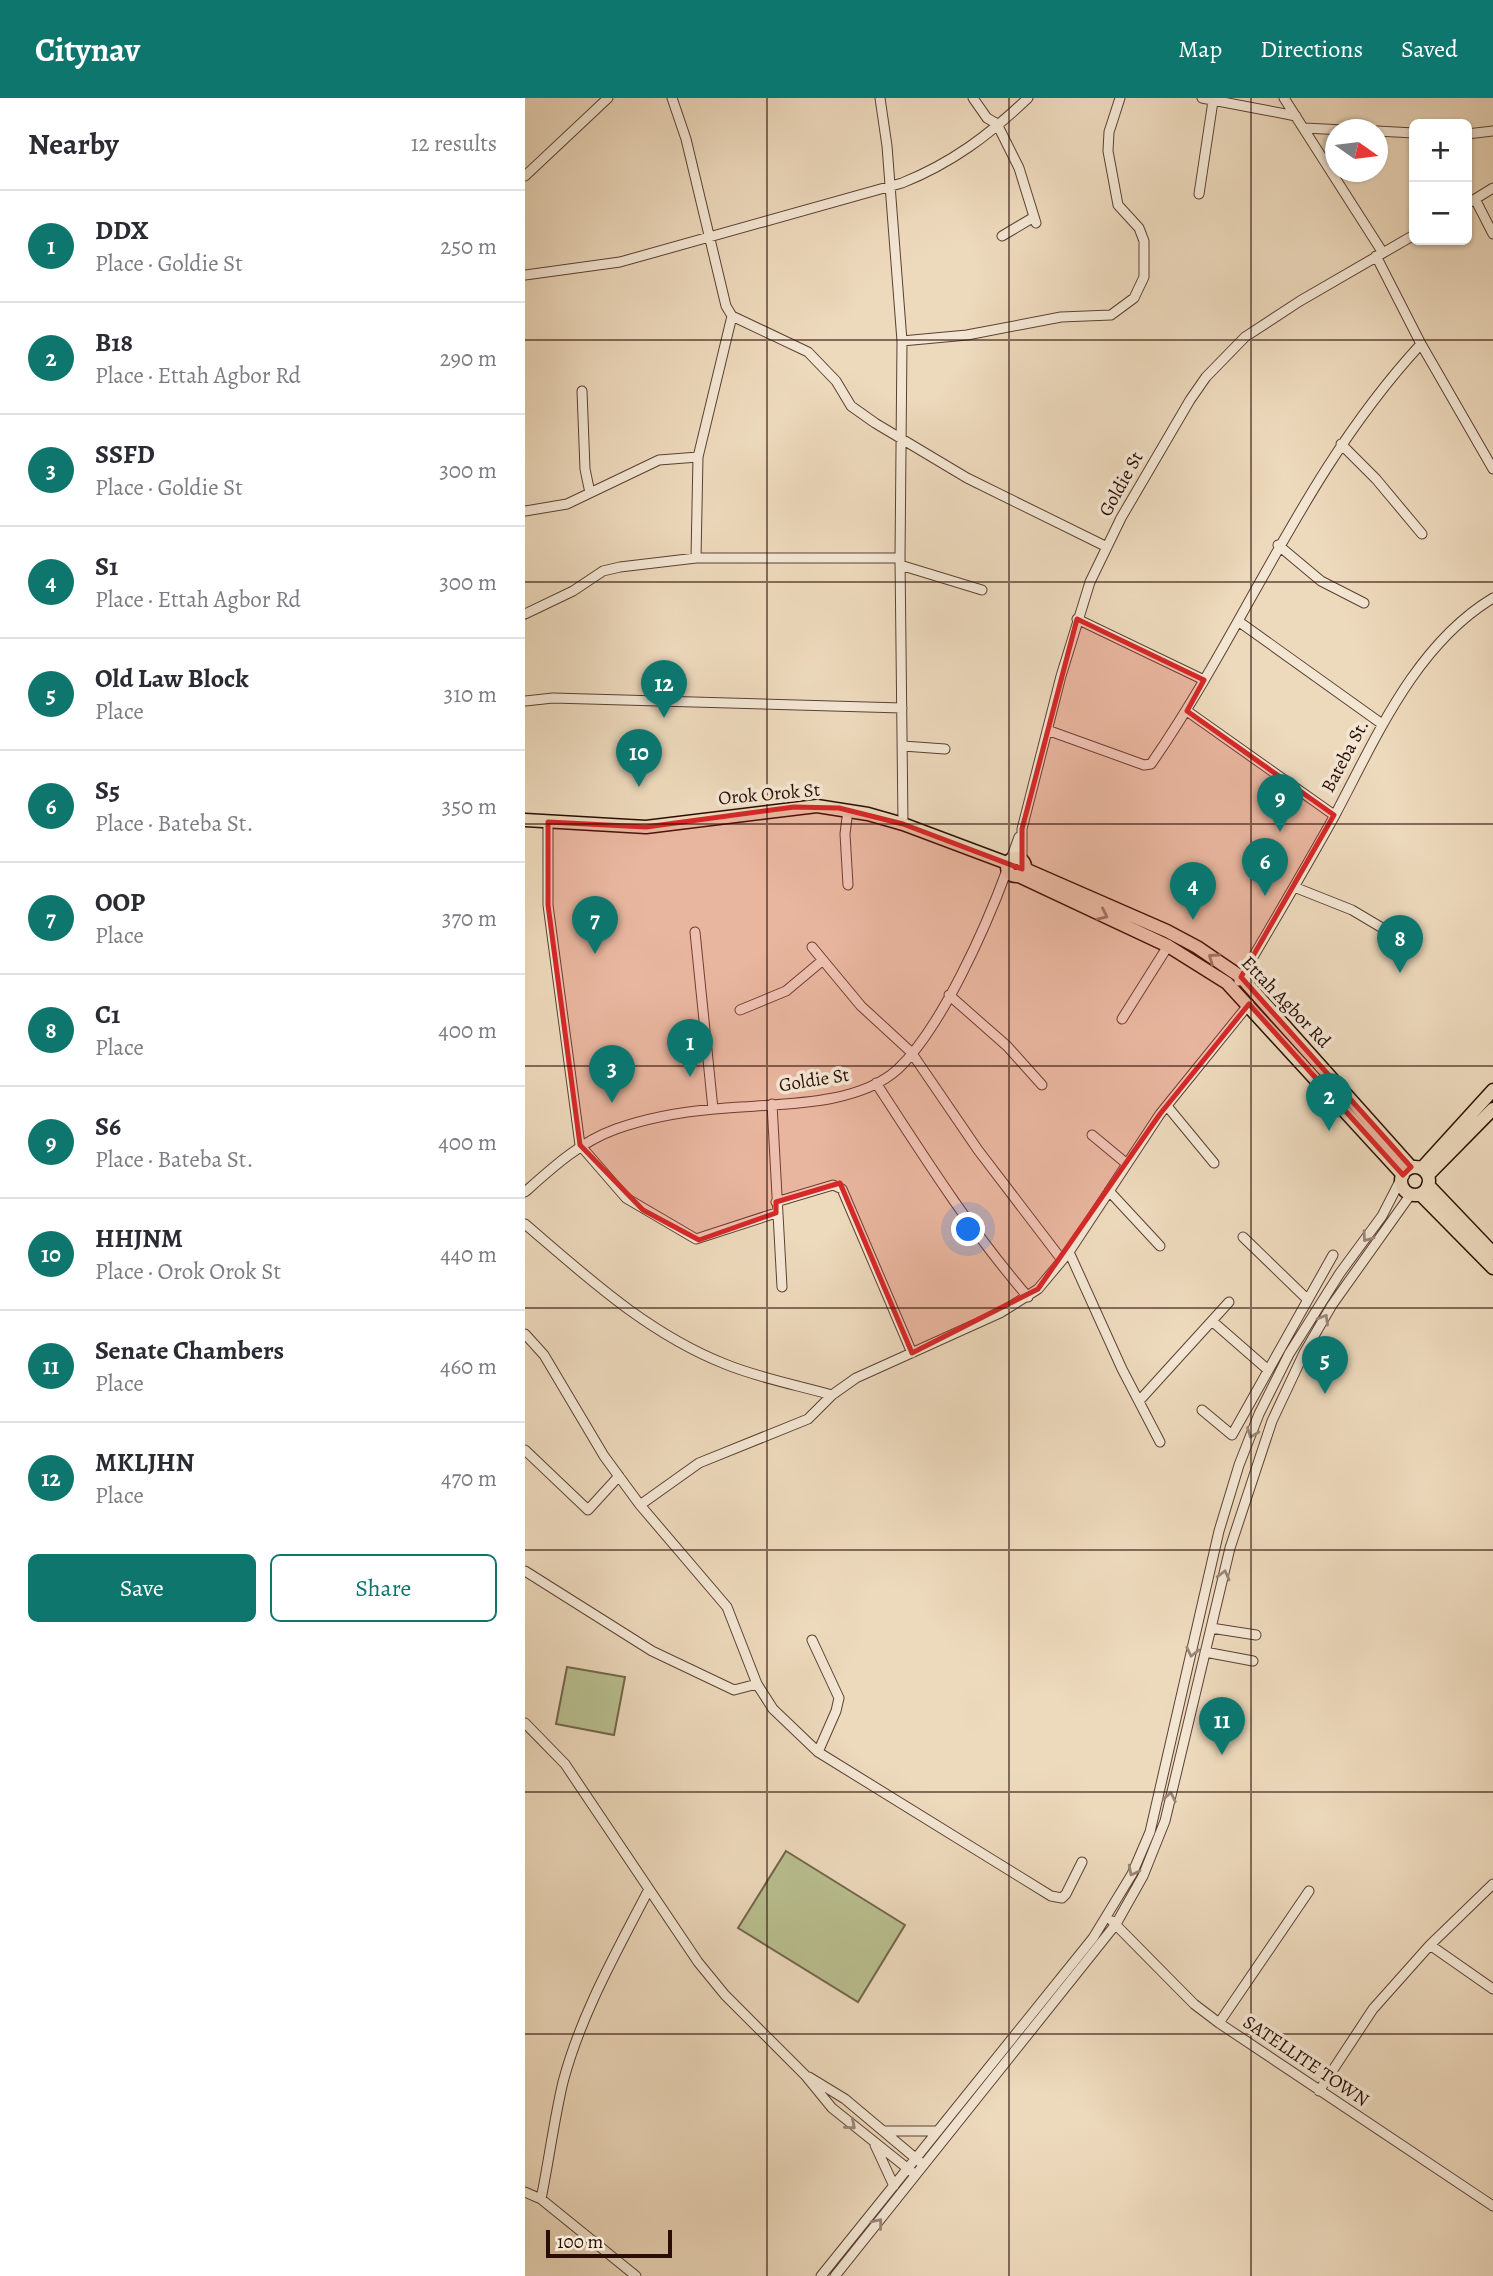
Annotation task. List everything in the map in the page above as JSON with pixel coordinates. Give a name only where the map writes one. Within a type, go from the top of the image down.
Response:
[{"type":"main road","name":"Orok Orok St","points":[[525,820],[646,827],[794,807],[848,810],[904,824],[1015,868]]},
{"type":"main road","name":"Ettah Agbor Rd","points":[[1015,868],[1237,983],[1249,1004],[1416,1180]]},
{"type":"main road","name":"Ettah Agbor Rd","points":[[1015,868],[1167,931],[1197,947],[1237,983],[1416,1180]]},
{"type":"main road","points":[[1416,1180],[1493,1090]]},
{"type":"main road","points":[[1416,1180],[1491,1114]]},
{"type":"main road","points":[[1416,1180],[1493,1253]]},
{"type":"main road","points":[[1416,1180],[1493,1268]]},
{"type":"street","points":[[525,176],[608,98]]},
{"type":"street","points":[[672,98],[686,139],[707,236],[726,306],[732,316],[809,352],[836,380],[859,414],[903,437],[967,478],[1107,547]]},
{"type":"street","points":[[880,98],[887,146],[888,187],[902,341],[900,561],[904,824]]},
{"type":"street","points":[[973,98],[987,118],[998,126],[1019,168],[1035,220],[1002,236]]},
{"type":"street","points":[[525,275],[620,262],[888,187],[936,170],[969,150],[1028,98]]},
{"type":"street","points":[[902,341],[967,335],[1061,317],[1111,315],[1134,298],[1144,277],[1144,242],[1139,228],[1118,205],[1108,151],[1109,132],[1120,98]]},
{"type":"street","points":[[1202,98],[1296,116]]},
{"type":"street","points":[[1284,98],[1305,128],[1380,255],[1421,344],[1493,469]]},
{"type":"street","points":[[1199,194],[1213,101]]},
{"type":"street","points":[[1305,128],[1325,129]]},
{"type":"street","points":[[1472,133],[1493,131]]},
{"type":"street","points":[[1388,132],[1409,133]]},
{"type":"street","points":[[1472,200],[1493,188]]},
{"type":"street","points":[[1472,202],[1493,234]]},
{"type":"street","name":"Goldie St","points":[[525,1192],[580,1145],[645,1120],[713,1109],[845,1095],[876,1083],[898,1069],[934,1023],[998,893],[1015,868],[1022,829],[1077,619],[1107,547],[1190,400],[1225,356],[1261,326],[1409,238]]},
{"type":"street","points":[[697,558],[698,457],[732,316]]},
{"type":"street","points":[[1047,730],[1147,765],[1187,712],[1278,545],[1341,444],[1382,387],[1421,344]]},
{"type":"street","points":[[582,391],[585,469],[590,493]]},
{"type":"street","points":[[1341,444],[1376,479],[1422,534]]},
{"type":"street","points":[[525,511],[567,504],[659,460],[698,457]]},
{"type":"street","points":[[1278,545],[1321,581],[1364,603]]},
{"type":"street","points":[[525,614],[611,568],[697,558],[900,561],[982,590]]},
{"type":"street","name":"Bateba St.","points":[[1237,983],[1334,816],[1382,724],[1448,632],[1493,598]]},
{"type":"street","points":[[1077,619],[1204,680]]},
{"type":"street","points":[[1238,621],[1382,724]]},
{"type":"street","points":[[525,701],[778,702],[902,708]]},
{"type":"street","points":[[1187,712],[1334,816]]},
{"type":"street","points":[[903,746],[945,749]]},
{"type":"street","points":[[848,810],[845,834],[848,885]]},
{"type":"street","points":[[548,822],[548,905],[580,1145],[627,1198],[696,1239],[776,1213]]},
{"type":"street","points":[[1294,887],[1352,910],[1384,929]]},
{"type":"street","points":[[695,932],[713,1109]]},
{"type":"street","points":[[1122,1019],[1168,946]]},
{"type":"street","points":[[812,947],[861,1006],[911,1052],[978,1150],[1065,1256],[1160,1442]]},
{"type":"street","points":[[740,1010],[786,991],[823,960]]},
{"type":"street","points":[[949,995],[1007,1046],[1042,1085]]},
{"type":"street","points":[[640,1505],[699,1463],[808,1419],[832,1395],[856,1378],[1028,1297],[1065,1256],[1167,1106],[1249,1004]]},
{"type":"street","points":[[876,1083],[957,1208],[1028,1297]]},
{"type":"street","points":[[772,1104],[782,1287]]},
{"type":"street","points":[[1167,1106],[1214,1163]]},
{"type":"street","points":[[1092,1135],[1127,1164]]},
{"type":"street","points":[[835,2276],[912,2172],[1112,1921],[1143,1876],[1165,1821],[1248,1486],[1288,1384],[1332,1305],[1416,1180]]},
{"type":"street","points":[[920,2162],[938,2131],[1112,1921],[1150,1832],[1219,1531],[1259,1414],[1303,1332],[1382,1216],[1416,1180]]},
{"type":"street","points":[[776,1202],[833,1185],[842,1189],[912,1353]]},
{"type":"street","points":[[1109,1191],[1160,1246]]},
{"type":"street","points":[[525,1224],[628,1311],[650,1325],[724,1364],[832,1395]]},
{"type":"street","points":[[1243,1237],[1307,1299]]},
{"type":"street","points":[[1202,1410],[1232,1436],[1333,1255]]},
{"type":"street","points":[[1139,1401],[1229,1302]]},
{"type":"street","points":[[1212,1321],[1267,1369]]},
{"type":"street","points":[[525,1334],[544,1354],[619,1476],[640,1505],[727,1608],[757,1684],[789,1727],[818,1752],[1056,1898],[1066,1894],[1082,1862]]},
{"type":"street","points":[[525,1450],[587,1510],[619,1476]]},
{"type":"street","points":[[525,1571],[673,1662],[734,1690],[757,1684]]},
{"type":"street","points":[[1211,1628],[1256,1635]]},
{"type":"street","points":[[812,1640],[839,1698],[818,1752]]},
{"type":"street","points":[[1205,1652],[1253,1661]]},
{"type":"street","points":[[525,1723],[565,1764],[698,1962],[774,2047],[804,2075],[832,2109],[912,2172]]},
{"type":"street","points":[[1319,2091],[1373,2009],[1430,1945],[1493,1884]]},
{"type":"street","points":[[541,2199],[563,2082],[581,2029],[605,1974],[649,1889]]},
{"type":"street","points":[[1219,2024],[1309,1891]]},
{"type":"street","name":"SATELLITE TOWN","points":[[1112,1921],[1194,2004],[1219,2024],[1493,2206]]},
{"type":"street","points":[[1430,1945],[1493,1989]]},
{"type":"street","points":[[804,2075],[831,2089],[920,2162]]},
{"type":"street","points":[[885,2131],[938,2131]]},
{"type":"street","points":[[874,2144],[894,2186]]},
{"type":"street","points":[[821,2276],[894,2186],[912,2172]]},
{"type":"street","points":[[525,2192],[541,2199],[636,2276]]},
{"type":"highlighted area","points":[[1077,619],[1204,680],[1187,711],[1334,815],[1241,977],[1411,1167],[1403,1175],[1249,1004],[1160,1114],[1038,1289],[912,1353],[840,1183],[776,1202],[776,1213],[699,1240],[643,1210],[580,1145],[548,905],[548,822],[646,827],[794,807],[839,808],[903,824],[1022,869],[1022,829]]},
{"type":"green space","points":[[567,1667],[625,1677],[614,1735],[556,1724]]},
{"type":"green space","points":[[786,1851],[905,1925],[858,2002],[738,1928]]},
{"type":"place","name":"MKLJHN","points":[[664,718]]},
{"type":"place","name":"HHJNM","points":[[639,787]]},
{"type":"place","name":"S6","points":[[1280,832]]},
{"type":"place","name":"S5","points":[[1265,896]]},
{"type":"place","name":"S1","points":[[1193,920]]},
{"type":"place","name":"OOP","points":[[595,954]]},
{"type":"place","name":"C1","points":[[1400,973]]},
{"type":"place","name":"DDX","points":[[690,1077]]},
{"type":"place","name":"SSFD","points":[[612,1103]]},
{"type":"place","name":"B18","points":[[1329,1131]]},
{"type":"place","name":"Old Law Block","points":[[1325,1394]]},
{"type":"place","name":"Senate Chambers","points":[[1222,1755]]}]
